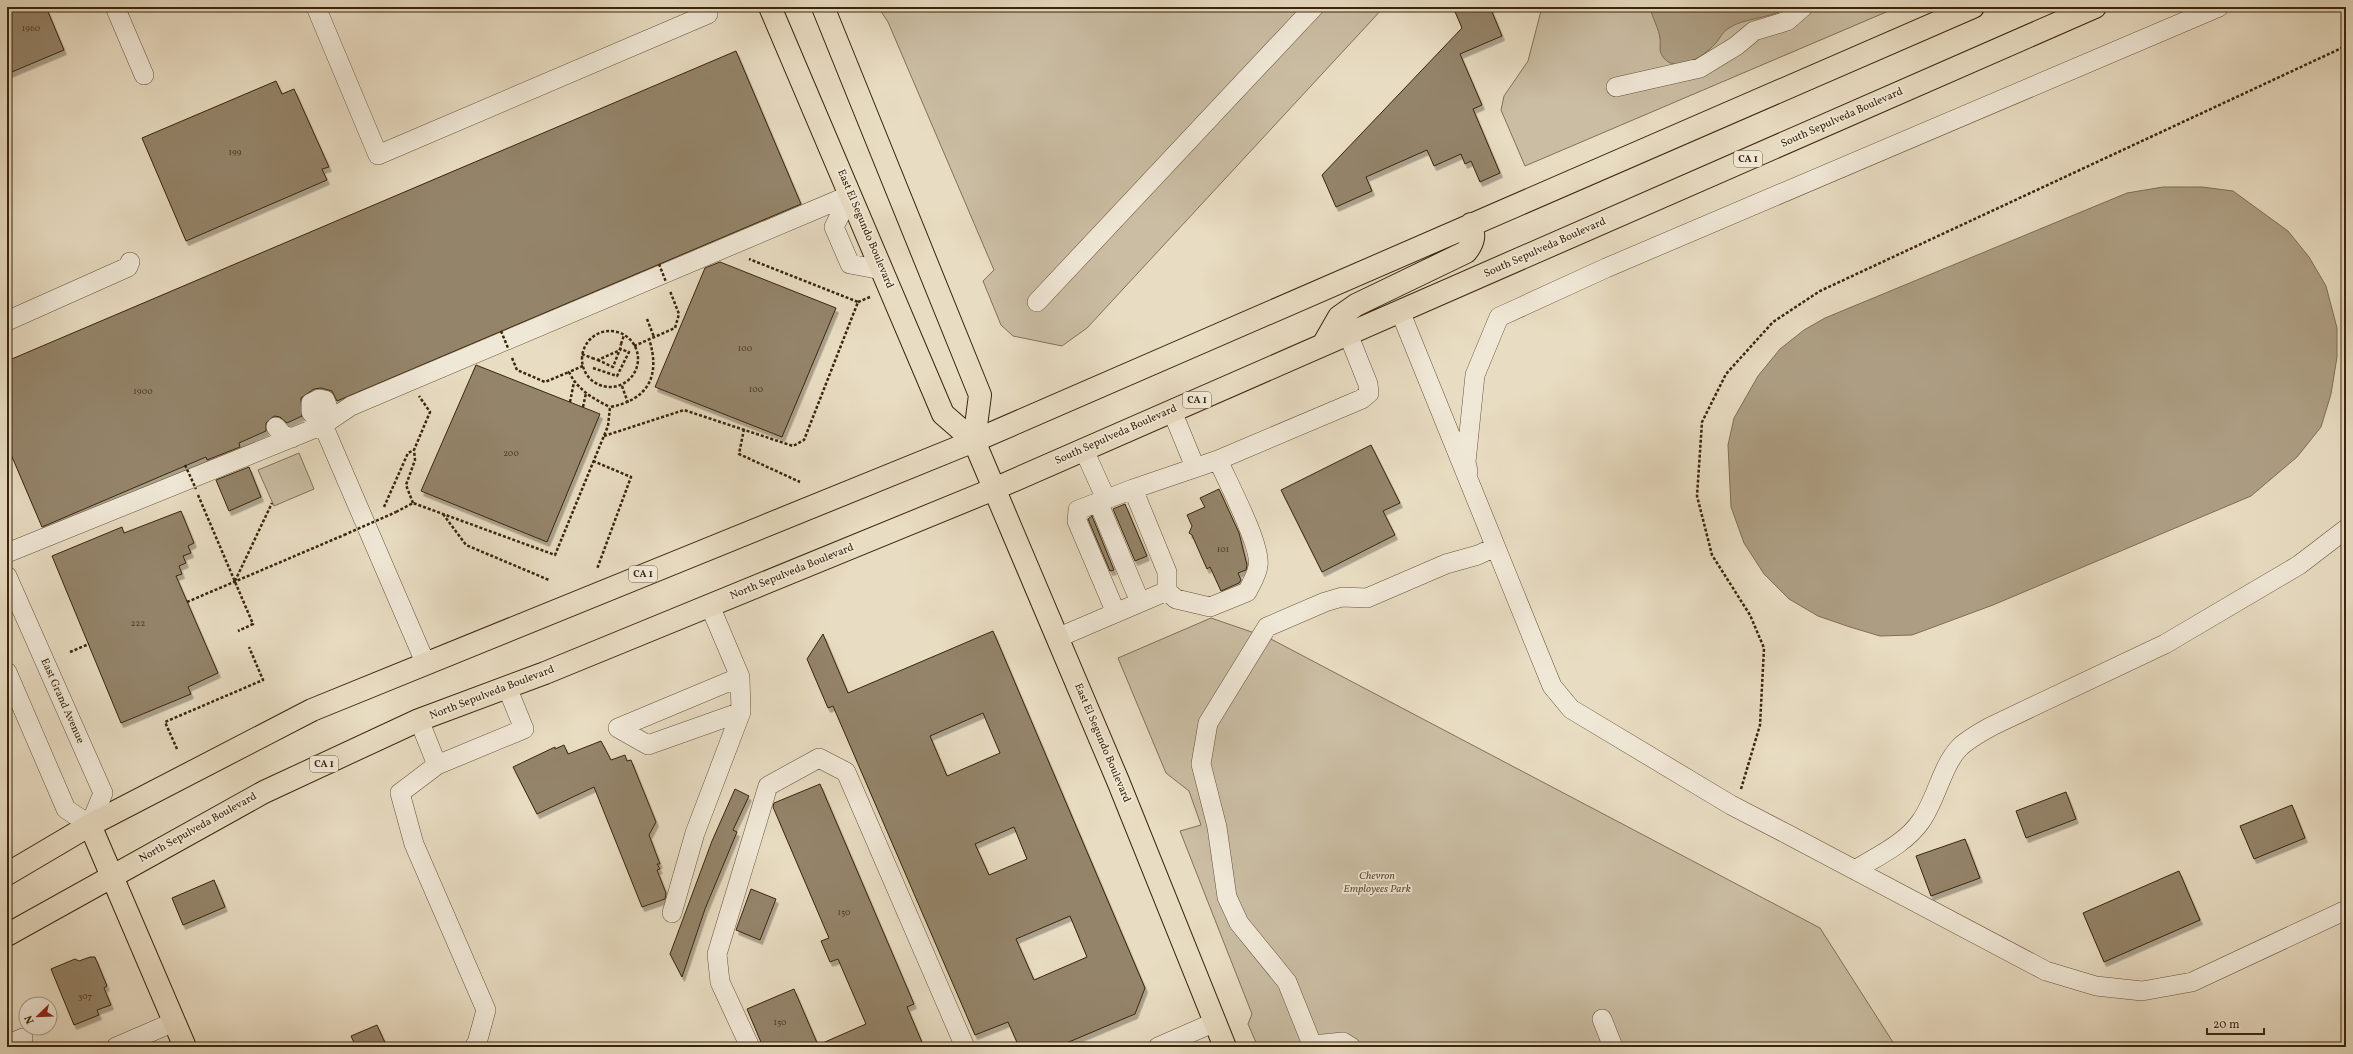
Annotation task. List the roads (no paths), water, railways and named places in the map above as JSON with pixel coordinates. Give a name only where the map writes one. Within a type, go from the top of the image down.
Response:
[{"type":"main road","name":"East El Segundo Boulevard","points":[[770,7],[943,414],[974,441],[1118,781],[1225,1047]]},
{"type":"main road","points":[[823,7],[980,395],[974,441]]},
{"type":"main road","name":"CA 1","points":[[7,874],[90,825],[312,710],[425,662],[974,441],[1973,7]]},
{"type":"main road","name":"South Sepulveda Boulevard","points":[[994,489],[2095,7]]},
{"type":"main road","points":[[1323,345],[1340,317],[1356,305],[1466,252],[1473,244],[1474,232],[1471,224]]},
{"type":"main road","name":"North Sepulveda Boulevard","points":[[7,935],[264,792],[419,720],[507,687],[710,606],[994,489]]},
{"type":"main road","points":[[90,825],[184,1047]]},
{"type":"street","points":[[115,7],[144,75]]},
{"type":"street","points":[[316,7],[378,155],[708,14],[705,7]]},
{"type":"street","points":[[1037,302],[1314,7]]},
{"type":"street","points":[[1616,87],[1700,68],[1754,31],[1787,21],[1803,7]]},
{"type":"street","points":[[1471,486],[1466,462],[1475,375],[1499,317],[1613,264],[2219,7]]},
{"type":"street","points":[[7,553],[277,436],[323,426],[351,406],[850,195]]},
{"type":"street","points":[[7,321],[128,267],[130,262]]},
{"type":"street","points":[[1400,311],[1552,686],[1571,709],[1735,807],[2046,971],[2096,986],[2142,991],[2192,982],[2346,910]]},
{"type":"street","points":[[1116,613],[1077,521],[1078,510],[1133,489],[1218,460],[1362,399],[1369,393],[1368,384],[1348,334]]},
{"type":"street","points":[[1172,411],[1195,467]]},
{"type":"street","points":[[323,426],[425,662]]},
{"type":"street","points":[[1084,450],[1140,602]]},
{"type":"street","points":[[1133,489],[1167,572],[1167,591],[1176,599],[1210,607],[1247,592],[1259,565],[1255,544],[1218,460]]},
{"type":"street","points":[[1855,870],[1900,842],[1920,822],[1932,803],[1950,761],[1959,748],[1970,739],[1992,726],[2165,644],[2299,565],[2346,529]]},
{"type":"street","points":[[1351,1047],[1343,1042],[1313,1046],[1287,982],[1239,923],[1227,897],[1218,827],[1201,764],[1208,723],[1268,627],[1324,602],[1342,597],[1367,598],[1446,564],[1478,556],[1496,547]]},
{"type":"street","name":"East Grand Avenue","points":[[7,576],[103,793],[90,825]]},
{"type":"street","points":[[1057,638],[1167,591]]},
{"type":"street","points":[[672,913],[695,833],[740,712],[740,677],[710,606]]},
{"type":"street","points":[[7,672],[66,809],[90,825]]},
{"type":"street","points":[[740,677],[618,728],[648,745],[740,712]]},
{"type":"street","points":[[474,1047],[477,1043],[486,1010],[414,844],[400,793],[437,765],[524,729],[507,687]]},
{"type":"street","points":[[419,720],[437,765]]},
{"type":"street","points":[[750,1047],[720,982],[717,954],[768,786],[819,758],[846,772],[965,1047]]},
{"type":"street","points":[[1602,1019],[1612,1047]]},
{"type":"street","points":[[116,1047],[174,1022]]},
{"type":"street","points":[[1158,1047],[1215,1022]]},
{"type":"park label","name":"Chevron Employees Park","points":[[1377,882]]}]
